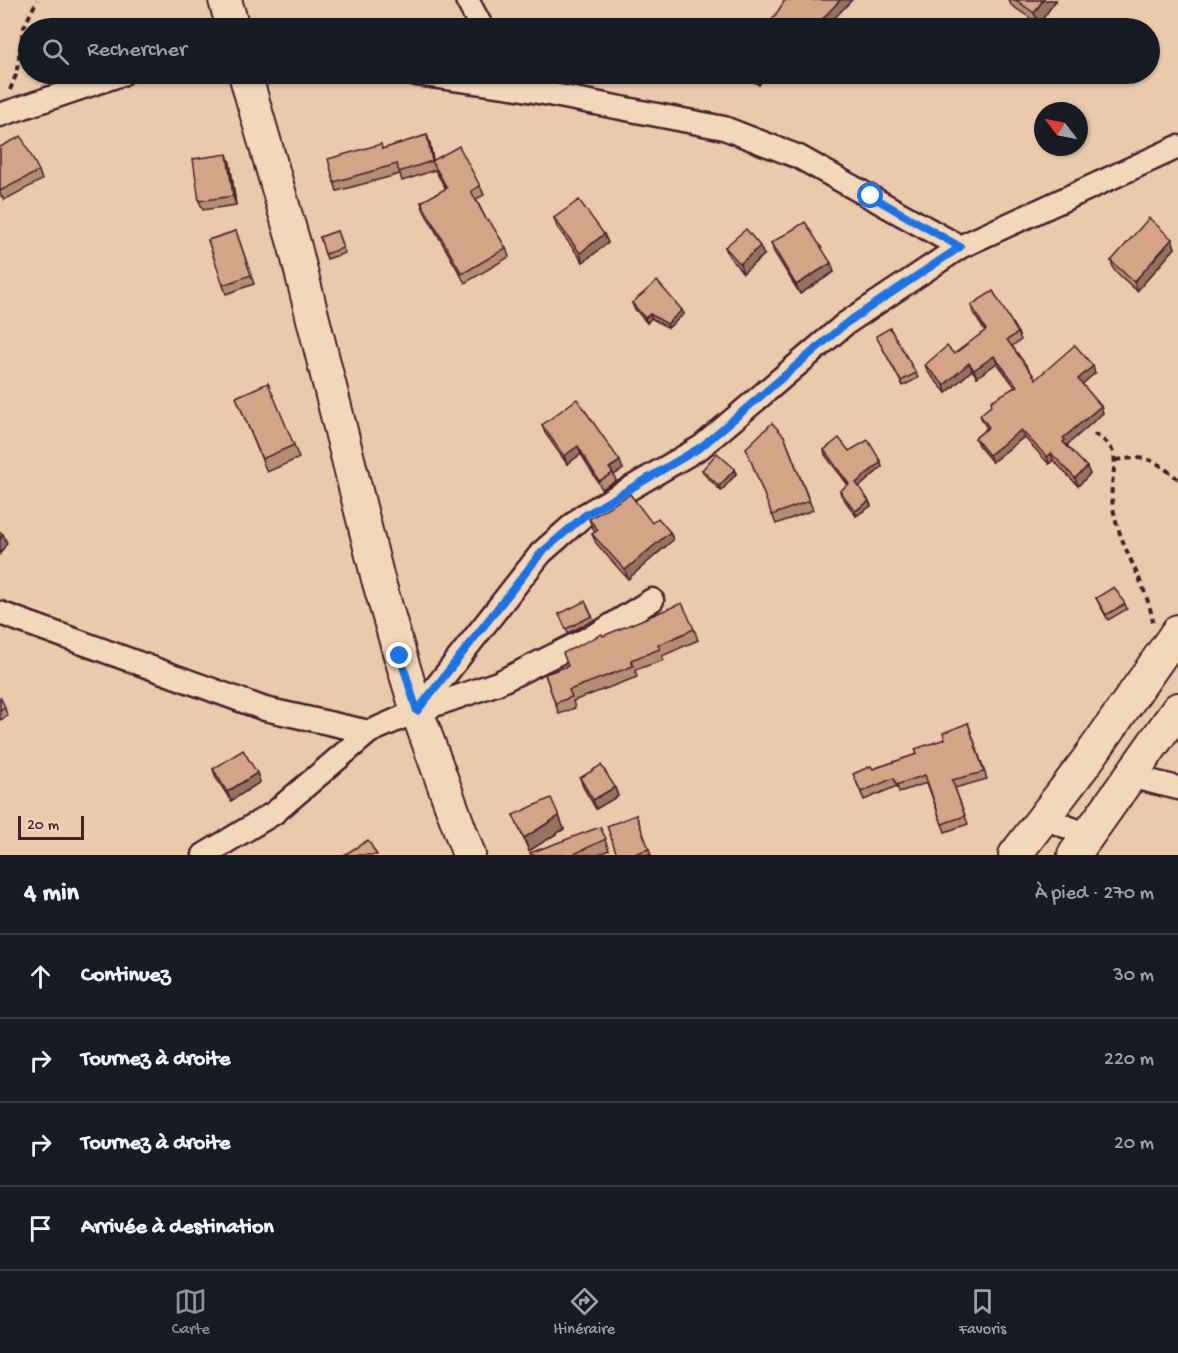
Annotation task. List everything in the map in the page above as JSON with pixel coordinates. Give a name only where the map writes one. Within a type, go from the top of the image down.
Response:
[{"type":"street","points":[[466,0],[476,18]]},
{"type":"street","points":[[0,115],[94,84]]},
{"type":"street","points":[[248,84],[295,247],[378,579],[417,711],[469,855]]},
{"type":"street","points":[[527,84],[724,128],[800,158],[960,247]]},
{"type":"street","points":[[417,711],[541,553],[584,516],[701,447],[845,324],[960,247],[1178,147]]},
{"type":"street","points":[[204,855],[274,813],[369,732],[417,711],[498,683],[599,633],[652,600]]},
{"type":"street","points":[[0,614],[265,709],[369,732]]},
{"type":"street","points":[[1015,855],[1044,818],[1169,637]]},
{"type":"street","points":[[1044,818],[1081,845],[1178,709]]},
{"type":"street","points":[[1129,776],[1178,788]]},
{"type":"path","points":[[28,18],[37,0]]},
{"type":"path","points":[[9,92],[18,63]]},
{"type":"path","points":[[1094,434],[1108,444],[1116,460],[1112,498],[1118,527],[1143,586],[1169,637]]},
{"type":"path","points":[[1116,460],[1136,457],[1152,459],[1178,479]]},
{"type":"building","points":[[785,0],[840,0],[823,18],[773,18]]},
{"type":"building","points":[[1016,0],[1043,0],[1034,13]]},
{"type":"building","points":[[427,135],[432,161],[399,172],[397,164],[334,182],[328,159],[381,144],[382,149]]},
{"type":"building","points":[[21,136],[39,171],[0,191],[0,147]]},
{"type":"building","points":[[459,146],[480,186],[471,191],[487,221],[489,220],[506,248],[462,274],[421,202],[447,188],[432,161]]},
{"type":"building","points":[[227,154],[233,196],[199,201],[193,159]]},
{"type":"building","points":[[579,200],[604,234],[580,253],[554,218]]},
{"type":"building","points":[[1149,218],[1172,239],[1134,282],[1111,261]]},
{"type":"building","points":[[805,222],[831,263],[796,285],[771,243]]},
{"type":"building","points":[[746,229],[760,246],[740,264],[725,247]]},
{"type":"building","points":[[236,231],[251,275],[223,285],[208,240]]},
{"type":"building","points":[[337,231],[343,248],[325,254],[320,237]]},
{"type":"building","points":[[657,281],[682,310],[667,324],[650,314],[645,318],[632,303]]},
{"type":"building","points":[[993,291],[1018,333],[1007,340],[1036,379],[1075,345],[1093,366],[1078,379],[1101,406],[1063,438],[1065,440],[1063,442],[1087,467],[1075,478],[1051,453],[1047,457],[1021,430],[989,455],[975,438],[989,427],[980,415],[992,405],[991,401],[1017,386],[994,356],[974,370],[969,363],[944,385],[925,365],[947,346],[954,354],[986,330],[971,305]]},
{"type":"building","points":[[890,328],[916,373],[901,381],[876,336]]},
{"type":"building","points":[[268,383],[294,445],[262,459],[236,397]]},
{"type":"building","points":[[577,399],[620,461],[609,468],[613,473],[599,481],[578,446],[564,456],[542,425]]},
{"type":"building","points":[[772,423],[784,436],[809,501],[772,515],[746,448]]},
{"type":"building","points":[[839,438],[849,451],[868,440],[881,462],[856,483],[869,501],[855,511],[840,491],[849,484],[824,450]]},
{"type":"building","points":[[717,453],[735,469],[719,486],[702,470]]},
{"type":"building","points":[[630,494],[652,523],[658,518],[670,532],[625,570],[592,534],[598,530],[589,519]]},
{"type":"building","points":[[1114,587],[1125,604],[1106,615],[1096,598]]},
{"type":"building","points":[[585,601],[592,616],[566,629],[559,614]]},
{"type":"building","points":[[682,603],[694,629],[658,645],[660,649],[631,660],[633,666],[569,690],[572,697],[555,703],[545,674],[568,666],[563,653],[602,634],[603,636]]},
{"type":"building","points":[[0,697],[5,707],[0,710]]},
{"type":"building","points":[[968,723],[984,772],[952,780],[965,816],[942,824],[925,775],[896,785],[894,778],[861,792],[853,774],[871,766],[873,769],[917,754],[915,749],[945,739],[943,733]]},
{"type":"building","points":[[243,750],[257,773],[227,792],[213,769]]},
{"type":"building","points":[[601,765],[615,787],[593,800],[580,778]]},
{"type":"building","points":[[551,798],[559,816],[524,838],[513,815]]},
{"type":"building","points":[[636,815],[649,849],[631,855],[617,855],[607,826]]},
{"type":"building","points":[[600,827],[606,839],[572,855],[531,855],[530,853]]},
{"type":"building","points":[[368,840],[377,855],[344,855]]},
{"type":"route","points":[[400,656],[417,711],[541,553],[584,516],[701,447],[845,324],[960,247],[871,196]]}]
